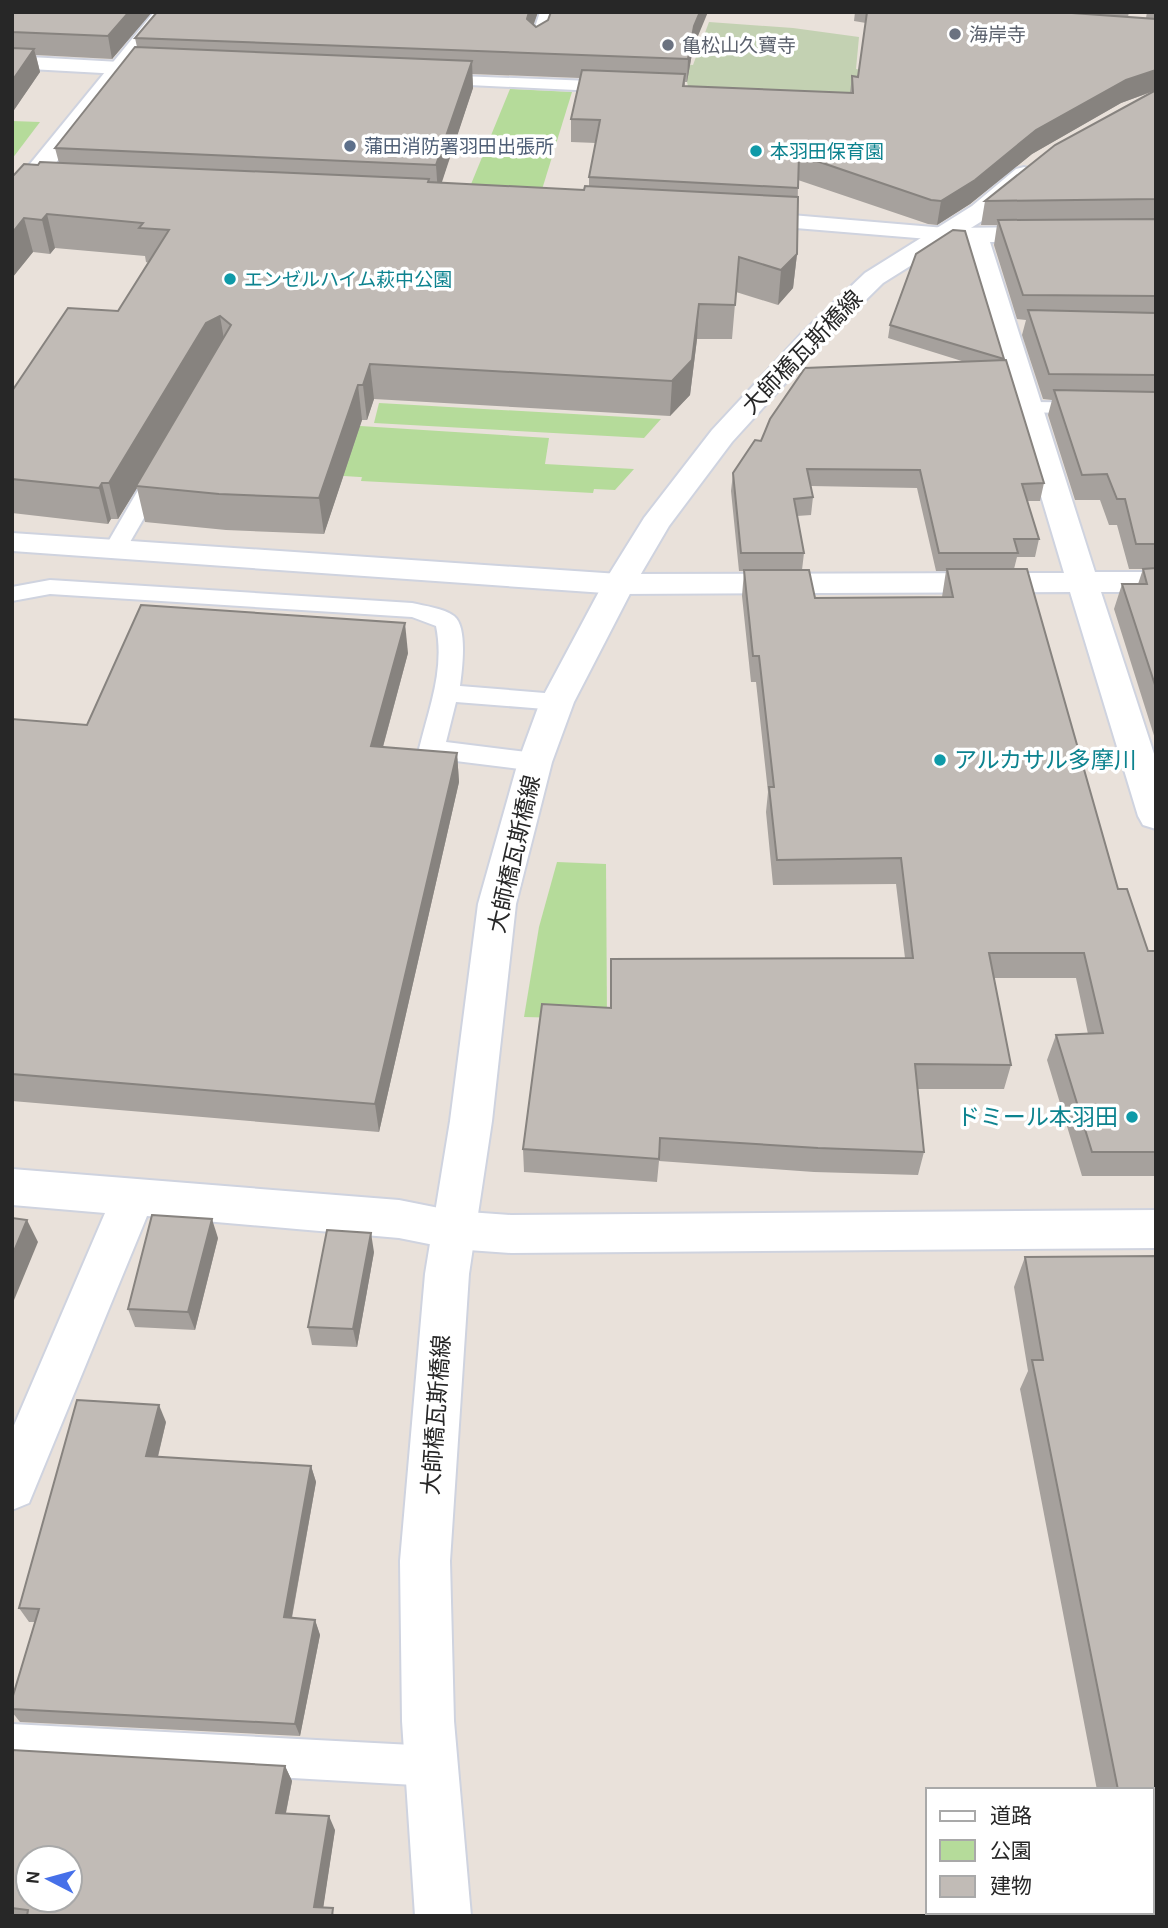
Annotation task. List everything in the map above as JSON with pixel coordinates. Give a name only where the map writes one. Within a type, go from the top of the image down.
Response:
[{"type":"street","points":[[25,189],[129,68],[171,13]]},
{"type":"street","points":[[12,62],[129,68]]},
{"type":"street","name":"大師橋瓦斯橋線","points":[[443,1916],[428,1721],[425,1561],[447,1274],[484,1019],[497,904],[535,762],[557,702],[619,584],[655,524],[722,436],[810,340],[874,278],[960,234],[1004,190],[1054,154]]},
{"type":"street","points":[[715,217],[960,234],[1156,233]]},
{"type":"street","points":[[960,234],[1009,328],[1027,408],[1156,816]]},
{"type":"street","points":[[12,542],[619,584],[1156,582]]},
{"type":"street","points":[[12,1186],[399,1219],[454,1230],[511,1234],[1156,1228]]},
{"type":"street","points":[[12,1487],[133,1197]]},
{"type":"lane","points":[[538,42],[548,12]]},
{"type":"lane","points":[[413,79],[637,88]]},
{"type":"lane","points":[[1027,408],[1156,409]]},
{"type":"lane","points":[[115,549],[169,456]]},
{"type":"lane","points":[[12,594],[50,587],[422,612],[447,622],[452,638],[452,661],[432,748],[535,762]]},
{"type":"lane","points":[[445,693],[557,702]]},
{"type":"lane","points":[[12,1743],[432,1766]]},
{"type":"green space","points":[[709,22],[793,28],[859,37],[856,69],[978,84],[978,98],[688,86],[687,82],[639,80],[644,61],[693,65]]},
{"type":"green space","points":[[510,89],[572,92],[540,196],[467,194]]},
{"type":"green space","points":[[12,121],[40,122],[12,159]]},
{"type":"green space","points":[[379,403],[661,419],[644,438],[374,423]]},
{"type":"green space","points":[[313,423],[549,438],[545,464],[634,469],[615,490],[594,489],[593,493],[361,481],[362,477],[295,473]]},
{"type":"green space","points":[[557,862],[606,864],[607,1019],[524,1017],[539,927]]},
{"type":"building","points":[[12,12],[129,12],[108,36],[12,32]]},
{"type":"building","points":[[157,12],[529,12],[527,19],[536,27],[548,20],[551,12],[700,12],[694,26],[688,59],[135,38]]},
{"type":"building","points":[[867,12],[1058,12],[1156,19],[1156,70],[1126,80],[1036,130],[975,180],[941,201],[931,200],[799,155],[798,188],[589,177],[600,120],[571,119],[582,70],[685,74],[683,86],[853,93],[852,76],[858,77]]},
{"type":"building","points":[[135,47],[472,61],[436,165],[55,148]]},
{"type":"building","points":[[12,48],[34,49],[12,81]]},
{"type":"building","points":[[1156,90],[1156,199],[985,201],[1055,145]]},
{"type":"building","points":[[40,162],[429,179],[428,182],[584,190],[585,186],[798,197],[797,254],[781,270],[739,257],[735,305],[699,304],[692,360],[672,381],[370,364],[363,385],[358,385],[319,498],[219,494],[136,486],[231,325],[220,316],[206,323],[109,483],[102,483],[99,488],[12,479],[12,391],[68,308],[118,311],[169,230],[139,228],[143,223],[47,214],[42,220],[24,218],[12,233],[12,176],[24,164],[38,165]]},
{"type":"building","points":[[1156,219],[1156,296],[1023,295],[998,220]]},
{"type":"building","points":[[953,230],[965,231],[1004,359],[890,325],[916,254]]},
{"type":"building","points":[[1028,310],[1156,313],[1156,375],[1049,374]]},
{"type":"building","points":[[1006,360],[1044,483],[1022,484],[1039,539],[1014,539],[1018,553],[939,553],[920,470],[807,469],[813,497],[794,499],[804,553],[741,553],[733,473],[755,440],[761,441],[770,419],[805,368]]},
{"type":"building","points":[[1054,390],[1156,392],[1156,544],[1136,544],[1125,499],[1117,499],[1107,474],[1082,475]]},
{"type":"building","points":[[1156,568],[1156,688],[1122,584],[1147,584],[1143,569]]},
{"type":"building","points":[[947,569],[1027,569],[1118,889],[1127,889],[1148,951],[1156,951],[1156,1152],[1092,1152],[1056,1035],[1103,1033],[1084,953],[989,953],[1011,1065],[915,1064],[924,1152],[660,1138],[659,1159],[523,1149],[542,1004],[611,1008],[611,959],[913,958],[901,858],[777,860],[769,787],[774,787],[759,656],[753,656],[744,570],[809,570],[815,598],[953,597]]},
{"type":"building","points":[[141,605],[405,623],[371,746],[457,753],[375,1104],[12,1074],[12,719],[87,725]]},
{"type":"building","points":[[152,1215],[212,1219],[188,1312],[128,1309]]},
{"type":"building","points":[[12,1218],[27,1220],[12,1256]]},
{"type":"building","points":[[327,1230],[371,1233],[353,1329],[308,1327]]},
{"type":"building","points":[[1156,1256],[1156,1911],[1154,1788],[1118,1788],[1032,1360],[1043,1360],[1025,1257]]},
{"type":"building","points":[[77,1400],[159,1405],[146,1456],[311,1466],[284,1617],[315,1620],[295,1724],[12,1709],[12,1699],[39,1609],[19,1608]]},
{"type":"building","points":[[12,1750],[285,1766],[276,1813],[329,1816],[314,1907],[333,1908],[332,1916],[27,1916],[84,1914],[84,1844],[14,1844],[14,1908]]},
{"type":"place","name":"海岸寺","points":[[955,34]]},
{"type":"place","name":"亀松山久寶寺","points":[[668,45]]},
{"type":"place","name":"蒲田消防署羽田出張所","points":[[350,146]]},
{"type":"place","name":"本羽田保育園","points":[[756,151]]},
{"type":"place","name":"エンゼルハイム萩中公園","points":[[230,279]]},
{"type":"place","name":"アルカサル多摩川","points":[[940,760]]},
{"type":"place","name":"ドミール本羽田","points":[[1132,1117]]}]
